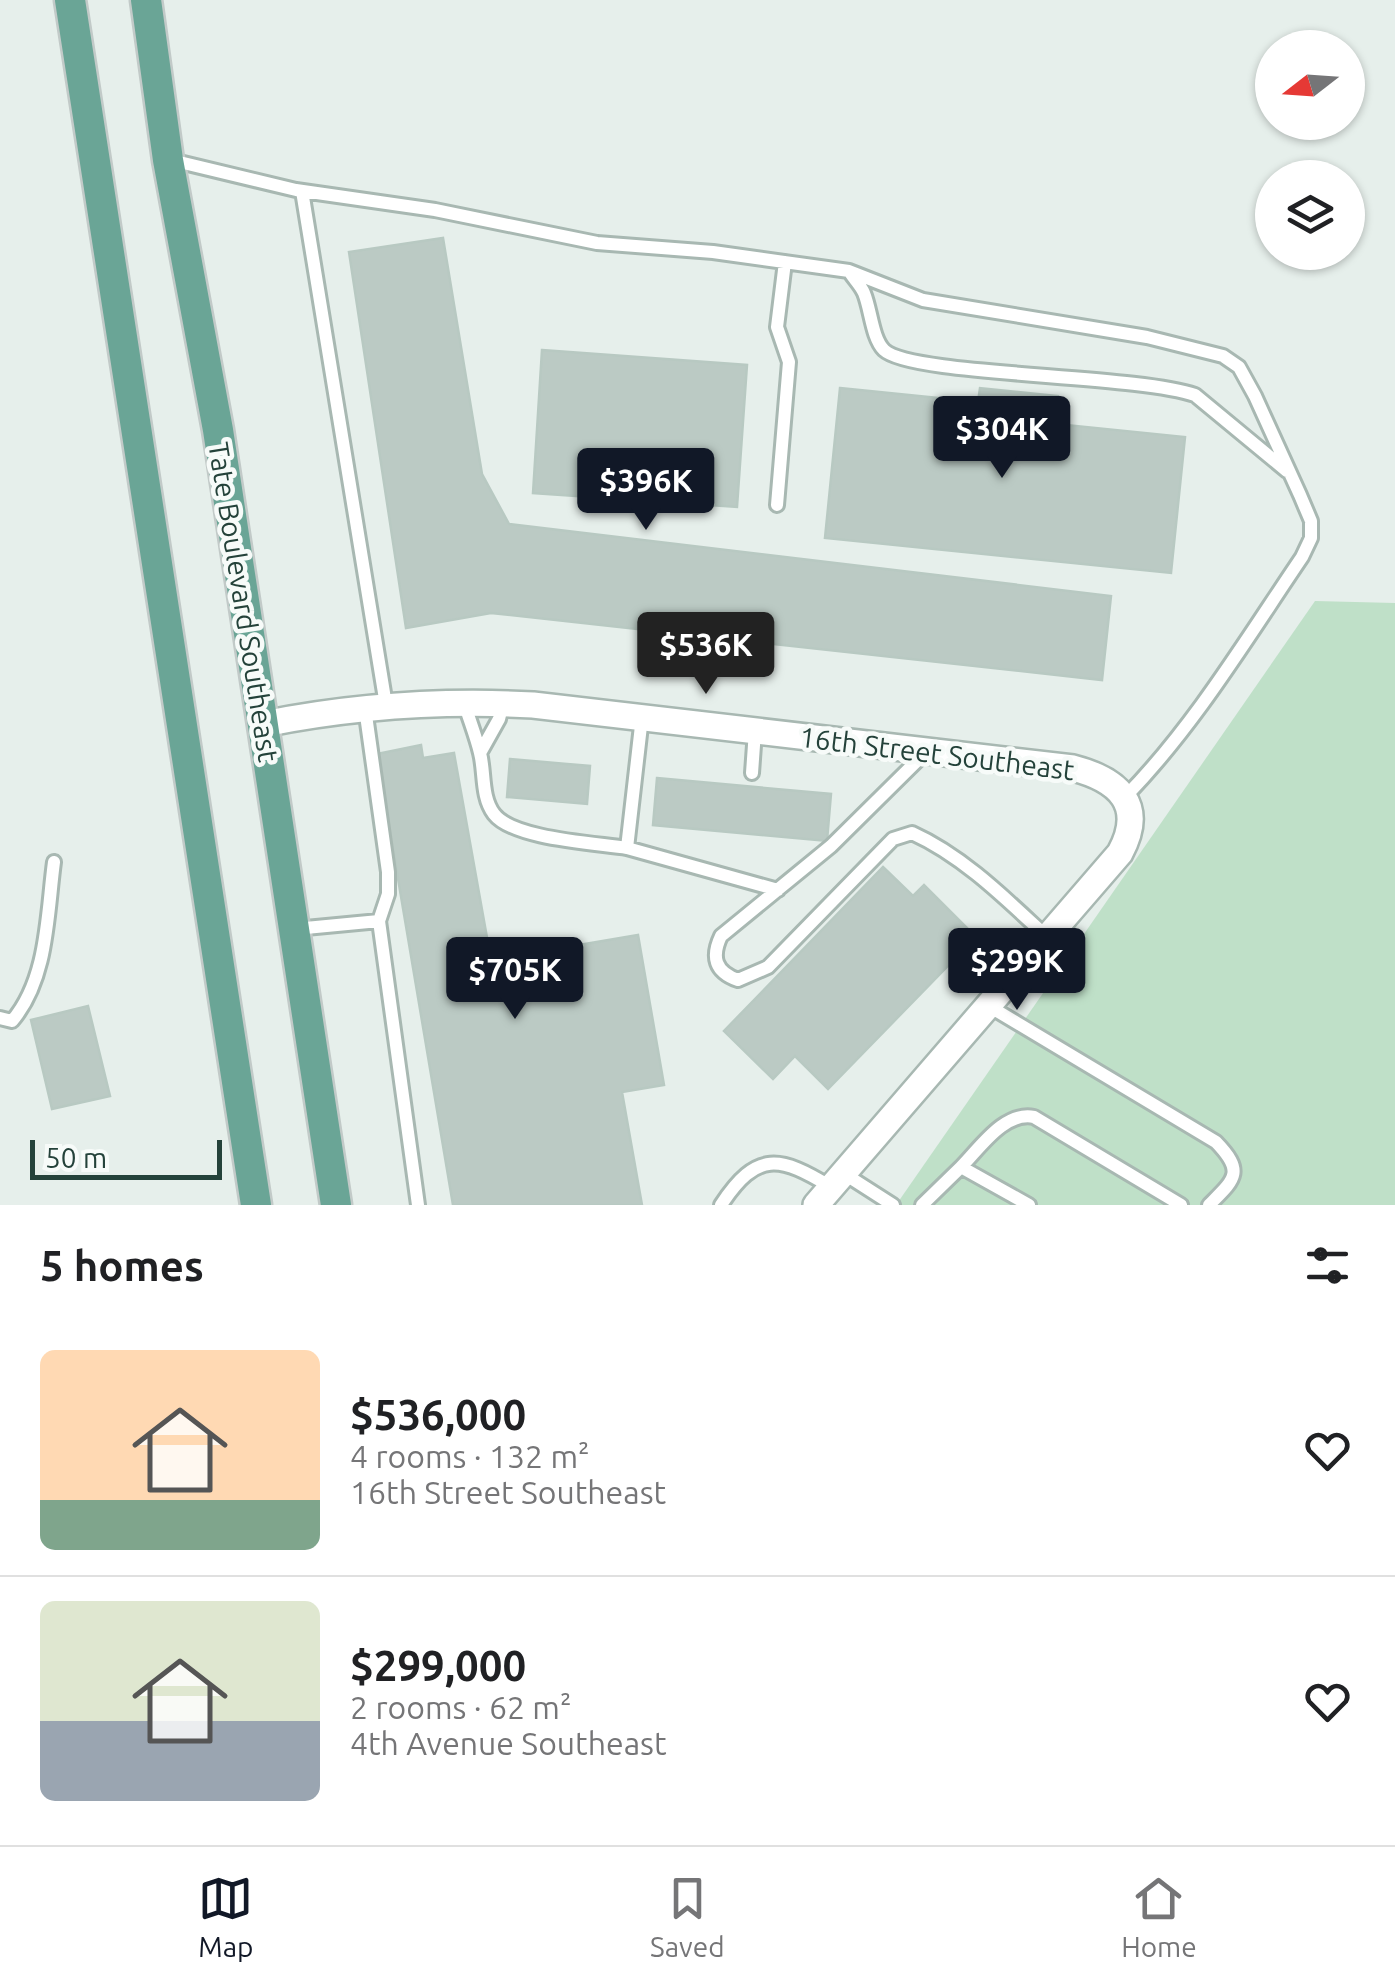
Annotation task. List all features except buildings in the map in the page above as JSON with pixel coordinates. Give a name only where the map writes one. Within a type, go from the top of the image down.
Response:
[{"type":"main road","points":[[70,0],[256,1205]]},
{"type":"main road","name":"Tate Boulevard Southeast","points":[[146,0],[168,160],[218,430],[336,1205]]},
{"type":"street","name":"16th Street Southeast","points":[[264,724],[376,706],[503,703],[1073,768],[1102,778],[1126,796]]},
{"type":"street","points":[[830,1188],[1120,853],[1130,829],[1126,796]]},
{"type":"lane","points":[[168,160],[302,191],[435,210],[596,243],[713,252],[848,271],[922,300],[1090,326],[1223,356],[1238,367],[1310,521],[1311,538],[1177,737],[1126,796]]},
{"type":"lane","points":[[302,191],[376,706],[388,872],[388,894],[380,921],[418,1205]]},
{"type":"lane","points":[[777,505],[789,362],[777,327],[785,262]]},
{"type":"lane","points":[[848,271],[863,290],[882,348],[893,356],[929,365],[1121,380],[1179,390],[1195,395],[1289,473]]},
{"type":"lane","points":[[464,702],[493,813],[507,824],[526,831],[627,848],[778,890]]},
{"type":"lane","points":[[480,753],[503,703]]},
{"type":"lane","points":[[627,848],[642,718]]},
{"type":"lane","points":[[752,773],[755,731]]},
{"type":"lane","points":[[927,751],[831,846],[721,936],[714,949],[715,962],[724,976],[738,980],[768,967],[894,839],[912,833],[949,854],[996,890],[1047,937]]},
{"type":"lane","points":[[0,1018],[12,1021],[24,1008],[39,971],[54,862]]},
{"type":"lane","points":[[295,930],[380,921]]},
{"type":"lane","points":[[988,1005],[1216,1142],[1232,1158],[1235,1172],[1232,1181],[1209,1205]]},
{"type":"lane","points":[[922,1205],[1006,1122],[1023,1115],[1034,1117],[1181,1205]]},
{"type":"lane","points":[[721,1205],[734,1184],[764,1164],[782,1162],[830,1188],[893,1205]]},
{"type":"lane","points":[[960,1167],[1029,1205]]},
{"type":"green space","points":[[1315,601],[1395,603],[1395,1205],[896,1205]]}]
